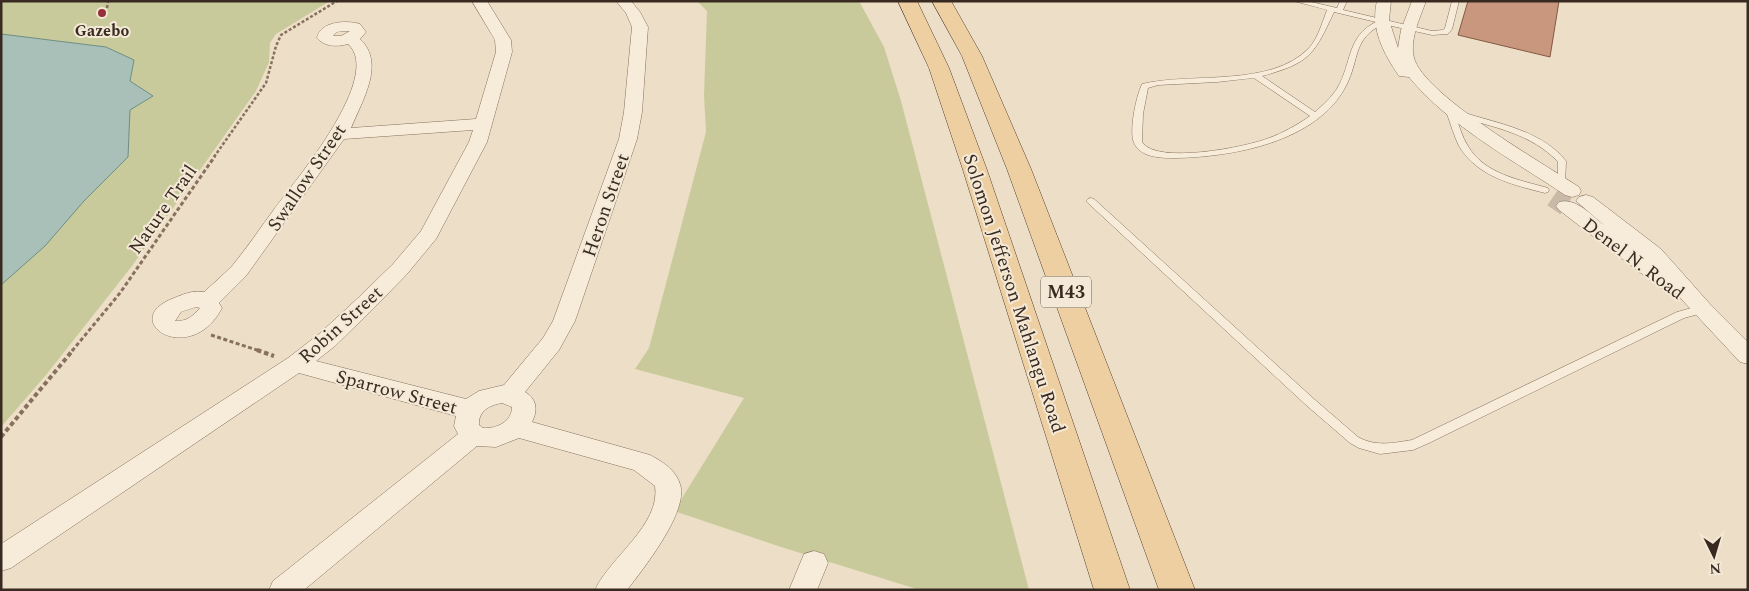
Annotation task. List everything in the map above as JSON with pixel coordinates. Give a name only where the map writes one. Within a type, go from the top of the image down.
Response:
[{"type":"main road","name":"Solomon Jefferson Mahlangu Road","points":[[907,1],[918,18],[939,68],[975,170],[1112,590]]},
{"type":"main road","name":"M43","points":[[941,1],[972,56],[1019,169],[1177,590]]},
{"type":"street","name":"Robin Street","points":[[1,559],[296,364],[327,340],[400,269],[429,234],[478,142],[505,46],[479,1]]},
{"type":"street","name":"Heron Street","points":[[510,394],[551,344],[564,321],[628,139],[633,112],[640,27],[633,12],[623,1]]},
{"type":"street","points":[[1384,1],[1380,15],[1381,22],[1389,43],[1409,78],[1455,114]]},
{"type":"street","points":[[1419,1],[1406,41],[1407,60],[1414,74],[1427,89],[1455,114]]},
{"type":"street","name":"Swallow Street","points":[[189,327],[168,328],[163,321],[164,317],[173,307],[187,301],[201,299],[207,302],[239,271],[339,134],[356,97],[364,73],[364,56],[357,44],[350,38]]},
{"type":"street","name":"Denel N. Road","points":[[1455,114],[1564,195],[1702,310],[1748,356]]},
{"type":"street","points":[[339,134],[483,124]]},
{"type":"street","name":"Sparrow Street","points":[[296,364],[470,410]]},
{"type":"street","points":[[510,394],[518,398],[523,404],[525,411],[516,427],[499,436],[490,438],[474,435],[468,430],[466,424],[470,410],[484,398],[493,395],[510,394]]},
{"type":"street","points":[[516,427],[641,462],[660,473],[664,478],[668,487],[668,497],[664,508],[636,558],[608,590]]},
{"type":"street","points":[[283,590],[474,435]]},
{"type":"street","points":[[803,590],[814,563]]},
{"type":"lane","points":[[1297,1],[1432,33],[1445,32],[1448,29],[1456,1]]},
{"type":"lane","points":[[1344,1],[1335,10],[1312,49],[1303,58],[1275,71],[1257,76],[1158,83],[1145,86],[1142,93],[1137,139],[1140,147],[1151,154],[1163,156],[1214,153],[1246,149],[1274,141],[1299,129],[1332,100],[1343,84],[1363,34],[1381,22]]},
{"type":"lane","points":[[1257,76],[1315,116]]},
{"type":"lane","points":[[1455,114],[1531,138],[1549,148],[1562,161],[1564,195]]},
{"type":"lane","points":[[1091,201],[1310,402],[1354,440],[1372,448],[1391,449],[1413,445],[1425,440],[1681,315],[1702,310]]},
{"type":"path","points":[[107,8],[108,1]]},
{"type":"path","name":"Nature Trail","points":[[1,437],[120,293],[244,116],[271,73],[278,40],[282,35],[337,1]]},
{"type":"path","points":[[189,327],[296,364]]},
{"type":"green space","points":[[1,1],[330,1],[276,34],[270,43],[269,62],[256,91],[132,266],[46,375],[1,427]]},
{"type":"green space","points":[[697,1],[859,1],[884,47],[901,101],[1029,590],[920,590],[781,547],[674,511],[744,398],[635,369],[649,348],[706,132],[704,95],[707,11]]},
{"type":"shaded area","points":[[1,34],[106,47],[134,60],[130,81],[153,96],[130,110],[128,157],[84,201],[45,246],[1,285]]},
{"type":"building","points":[[1468,1],[1559,1],[1550,57],[1458,35]]},
{"type":"tunnel","points":[[1553,197],[1566,206]]},
{"type":"place","name":"Gazebo","points":[[102,13]]}]
